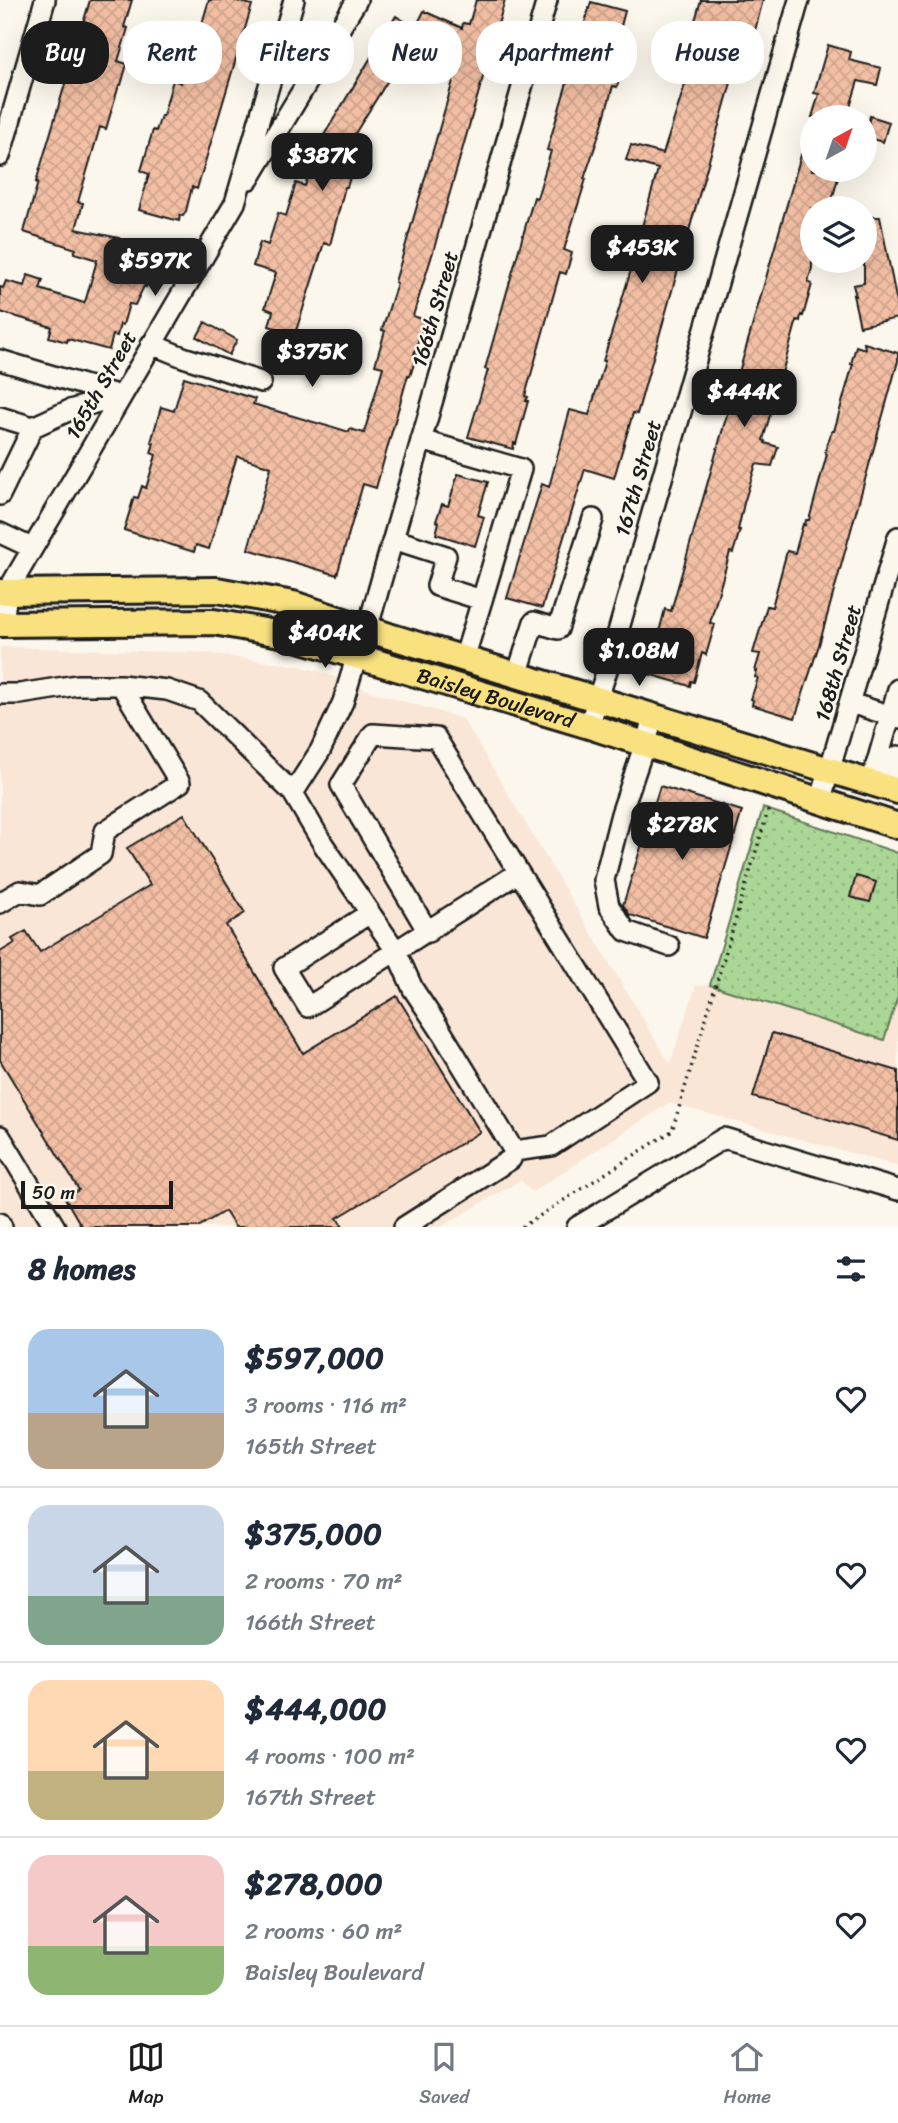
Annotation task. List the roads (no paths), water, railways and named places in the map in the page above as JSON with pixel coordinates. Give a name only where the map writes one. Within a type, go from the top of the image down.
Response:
[{"type":"main road","name":"Baisley Boulevard","points":[[3,592],[217,590],[293,604],[367,630],[886,787]]},
{"type":"main road","name":"Baisley Boulevard","points":[[2,624],[214,622],[286,635],[589,726],[898,826]]},
{"type":"main road","points":[[357,655],[367,630]]},
{"type":"street","points":[[0,156],[45,0]]},
{"type":"street","name":"165th Street","points":[[288,21],[294,0]]},
{"type":"street","points":[[344,21],[357,0]]},
{"type":"street","name":"166th Street","points":[[367,630],[547,0]]},
{"type":"street","name":"167th Street","points":[[589,726],[799,0]]},
{"type":"street","name":"165th Street","points":[[3,592],[32,548],[234,203],[269,84]]},
{"type":"street","points":[[234,203],[306,84]]},
{"type":"street","points":[[151,344],[261,382]]},
{"type":"street","points":[[0,360],[120,396]]},
{"type":"street","points":[[0,495],[6,471],[33,427],[70,410],[120,396]]},
{"type":"street","points":[[0,417],[33,427]]},
{"type":"street","points":[[421,440],[521,470],[464,659]]},
{"type":"street","points":[[517,675],[534,622],[558,629],[593,519]]},
{"type":"street","points":[[0,533],[32,548]]},
{"type":"street","name":"168th Street","points":[[820,802],[898,537]]},
{"type":"street","points":[[393,539],[446,556],[437,586],[482,600]]},
{"type":"street","points":[[2,624],[3,592]]},
{"type":"street","points":[[293,793],[320,751],[343,702],[357,655]]},
{"type":"street","points":[[0,694],[20,694],[77,685],[121,685],[167,690],[199,701],[293,793],[323,844],[396,951],[413,989],[514,1151]]},
{"type":"street","points":[[0,903],[20,891],[40,895],[101,854],[105,831],[180,783],[121,685]]},
{"type":"street","points":[[886,787],[898,689]]},
{"type":"street","points":[[850,703],[894,717]]},
{"type":"street","points":[[654,717],[621,814],[604,880],[609,906],[626,931],[669,946]]},
{"type":"street","points":[[428,932],[341,785],[373,734],[436,738],[648,1082],[551,1146],[514,1151]]},
{"type":"street","points":[[886,787],[898,756]]},
{"type":"street","points":[[370,913],[284,968],[308,1007],[519,873]]},
{"type":"street","points":[[0,1136],[55,1227]]},
{"type":"street","points":[[577,1227],[724,1138],[898,1190]]},
{"type":"street","points":[[404,1227],[511,1159],[514,1151]]}]
